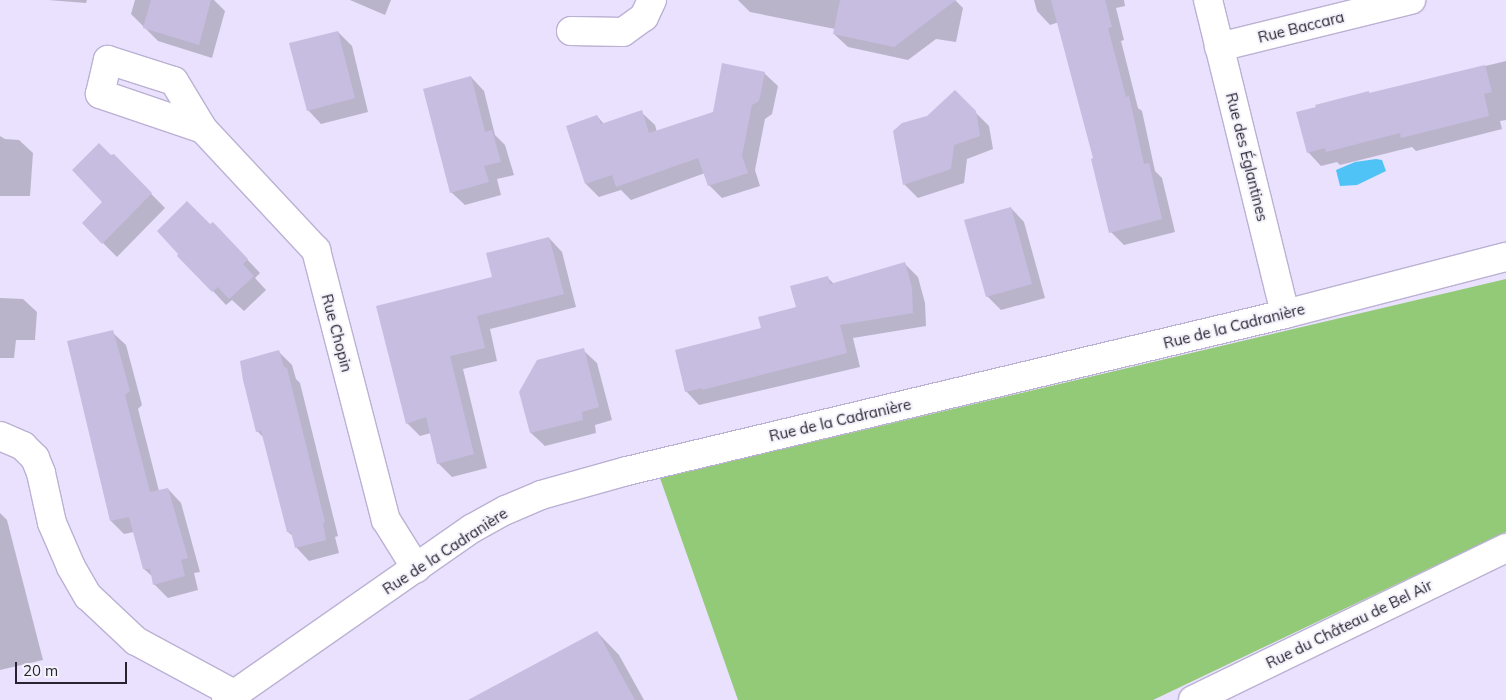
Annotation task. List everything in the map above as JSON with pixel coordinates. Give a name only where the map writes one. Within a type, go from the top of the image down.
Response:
[{"type":"street","points":[[571,31],[623,32],[644,17],[652,0]]},
{"type":"street","name":"Rue des Églantines","points":[[1208,0],[1286,314]]},
{"type":"street","name":"Rue Baccara","points":[[1219,47],[1411,0]]},
{"type":"street","name":"Rue Chopin","points":[[204,129],[316,250],[386,520],[416,568]]},
{"type":"street","name":"Rue de la Cadranière","points":[[230,697],[481,524],[506,510],[541,495],[627,471],[1286,314],[1506,257]]},
{"type":"street","points":[[0,436],[23,446],[35,458],[41,473],[52,523],[71,567],[88,596],[136,641],[230,697]]},
{"type":"street","name":"Rue du Château de Bel Air","points":[[1193,700],[1506,548]]},
{"type":"green space","points":[[1506,279],[1506,532],[1153,700],[738,700],[660,478]]},
{"type":"water","points":[[1382,160],[1386,171],[1357,185],[1340,186],[1336,170],[1355,162]]},
{"type":"building","points":[[151,0],[211,0],[199,45],[143,28]]},
{"type":"building","points":[[840,0],[956,0],[894,47],[833,34]]},
{"type":"building","points":[[1051,0],[1105,0],[1112,27],[1108,28],[1126,97],[1129,96],[1144,164],[1149,163],[1162,219],[1109,233],[1091,159],[1093,158]]},
{"type":"building","points":[[338,31],[355,98],[307,111],[289,43]]},
{"type":"building","points":[[722,63],[765,72],[759,101],[752,105],[742,156],[748,173],[708,186],[698,158],[616,187],[612,175],[585,184],[566,126],[597,115],[601,124],[642,110],[649,133],[713,112]]},
{"type":"building","points":[[1485,65],[1492,92],[1484,94],[1489,116],[1401,138],[1400,133],[1326,152],[1325,148],[1307,153],[1296,112],[1369,91],[1369,93]]},
{"type":"building","points":[[471,76],[485,132],[492,130],[501,162],[484,166],[489,182],[450,193],[423,89]]},
{"type":"building","points":[[955,90],[976,111],[980,136],[954,145],[951,169],[903,185],[893,131],[902,123],[927,116]]},
{"type":"building","points":[[99,143],[111,155],[114,154],[152,193],[102,244],[82,223],[102,202],[72,170]]},
{"type":"building","points":[[187,201],[210,224],[213,222],[248,259],[243,264],[254,276],[229,299],[218,287],[212,292],[177,256],[178,254],[157,231]]},
{"type":"building","points":[[1011,207],[1032,284],[986,297],[964,220]]},
{"type":"building","points":[[549,237],[564,294],[477,316],[485,348],[450,356],[474,454],[437,464],[426,417],[406,424],[376,306],[492,277],[486,253]]},
{"type":"building","points":[[905,262],[912,288],[913,313],[840,325],[847,353],[702,390],[702,388],[685,392],[675,350],[761,328],[758,317],[796,307],[790,286],[828,276],[830,284]]},
{"type":"building","points":[[113,330],[130,391],[125,395],[150,492],[168,488],[188,558],[181,560],[185,576],[153,585],[150,569],[143,569],[129,517],[110,521],[67,341]]},
{"type":"building","points":[[584,348],[599,407],[582,412],[583,420],[530,433],[519,392],[537,360]]},
{"type":"building","points":[[279,350],[284,367],[287,368],[325,522],[323,523],[326,540],[295,548],[291,532],[287,532],[261,431],[256,432],[240,361]]},
{"type":"building","points":[[597,631],[635,700],[468,700]]}]
